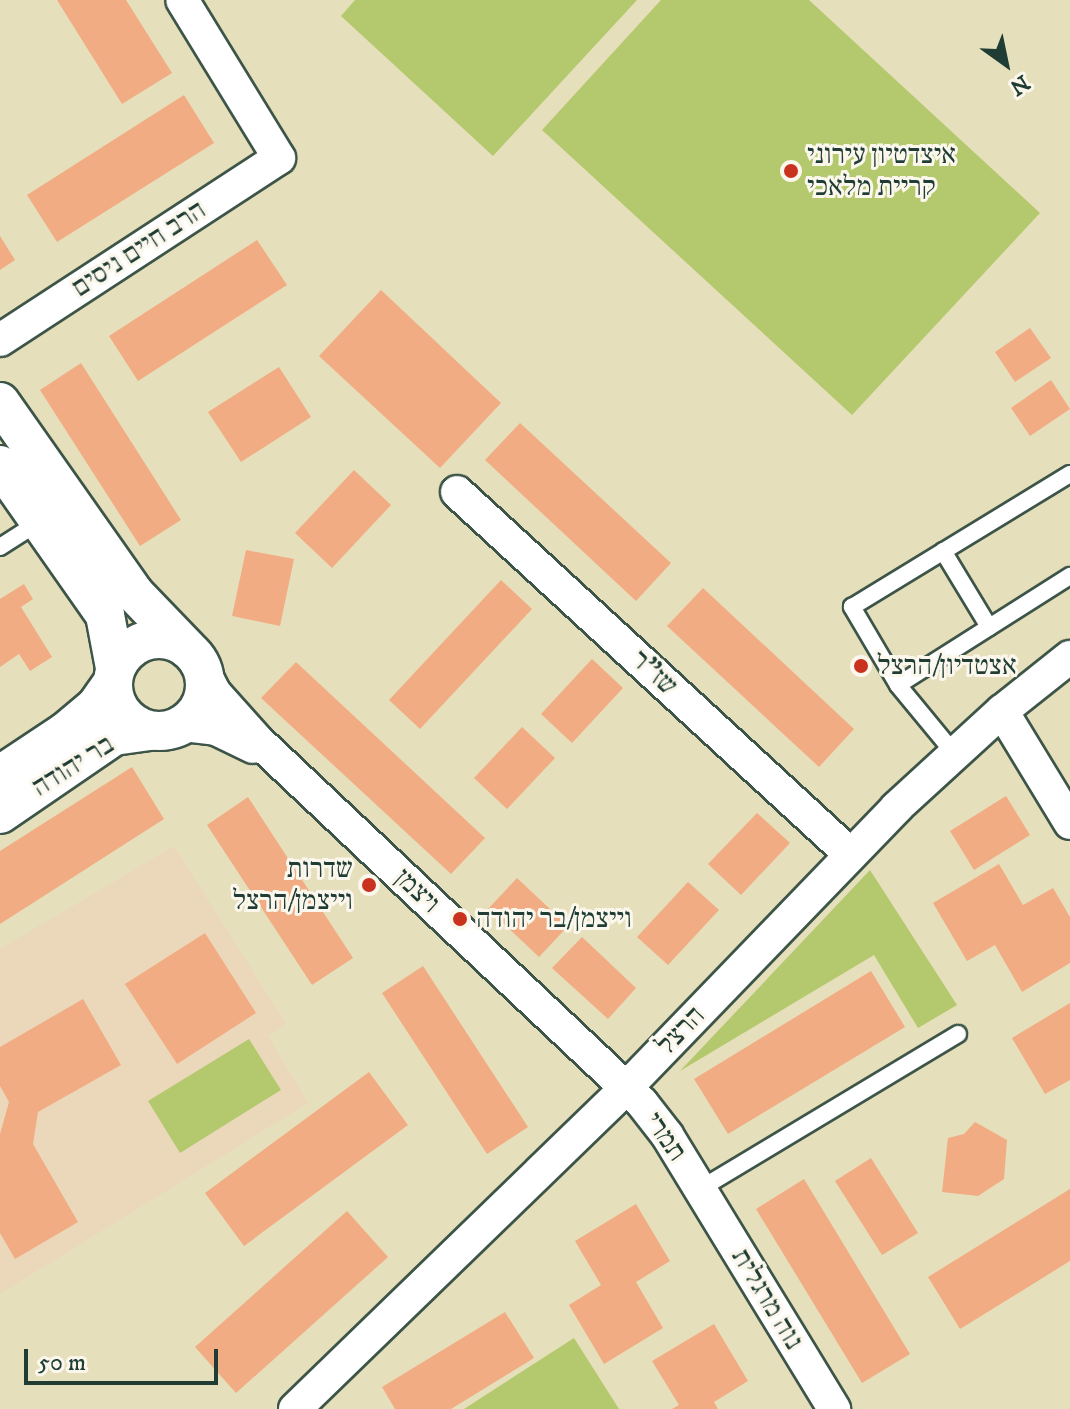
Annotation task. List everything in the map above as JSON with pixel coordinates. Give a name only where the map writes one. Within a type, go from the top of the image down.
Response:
[{"type":"street","name":"הרב חיים ניסים","points":[[0,340],[279,158],[182,0]]},
{"type":"street","name":"ויצמן","points":[[0,402],[135,594],[192,654],[227,709],[277,760],[627,1087]]},
{"type":"street","points":[[0,465],[105,615],[114,676],[123,715],[167,728],[203,699],[205,683],[192,654],[173,640],[147,641],[124,654],[114,676]]},
{"type":"street","name":"שז\"ר","points":[[457,492],[850,854]]},
{"type":"street","name":"הרצל","points":[[295,1409],[627,1087],[850,854],[954,753],[1070,657]]},
{"type":"street","name":"בר יהודה","points":[[0,775],[65,732],[96,706],[114,676]]},
{"type":"street","points":[[1002,711],[1070,823]]},
{"type":"street","name":"ויצמן","points":[[167,728],[216,729],[277,760]]},
{"type":"street","name":"בר יהודה","points":[[0,814],[114,736],[167,728]]},
{"type":"street","name":"תמרי","points":[[627,1087],[667,1135],[700,1189]]},
{"type":"street","name":"נוה מרגלית","points":[[700,1189],[834,1409]]},
{"type":"lane","points":[[954,753],[898,685],[852,607],[1070,474]]},
{"type":"lane","points":[[0,547],[39,522]]},
{"type":"lane","points":[[943,551],[989,627]]},
{"type":"lane","points":[[898,685],[1070,576]]},
{"type":"lane","points":[[700,1189],[958,1034]]},
{"type":"shaded area","points":[[174,846],[286,1024],[268,1036],[308,1103],[0,1294],[0,949]]},
{"type":"green space","points":[[355,0],[637,0],[493,156],[341,16]]},
{"type":"green space","name":"איצדטיון עירוני קריית מלאכי","points":[[661,0],[809,0],[1040,213],[852,415],[542,130]]},
{"type":"green space","points":[[870,870],[957,1005],[918,1028],[874,955],[680,1071]]},
{"type":"green space","points":[[249,1039],[281,1090],[180,1153],[148,1101]]},
{"type":"green space","points":[[574,1338],[619,1409],[464,1409]]},
{"type":"building","points":[[57,0],[126,0],[172,73],[122,104]]},
{"type":"building","points":[[184,95],[214,143],[57,242],[27,195]]},
{"type":"building","points":[[0,236],[15,260],[0,270]]},
{"type":"building","points":[[257,240],[287,285],[138,381],[109,336]]},
{"type":"building","points":[[381,290],[501,403],[440,468],[319,356]]},
{"type":"building","points":[[1030,328],[1051,358],[1015,382],[995,352]]},
{"type":"building","points":[[81,363],[181,520],[140,546],[40,390]]},
{"type":"building","points":[[279,367],[311,417],[241,462],[208,412]]},
{"type":"building","points":[[1051,380],[1070,409],[1030,436],[1011,408]]},
{"type":"building","points":[[520,423],[671,563],[636,601],[485,460]]},
{"type":"building","points":[[354,470],[391,505],[332,568],[295,533]]},
{"type":"building","points":[[246,550],[294,559],[280,626],[232,616]]},
{"type":"building","points":[[501,580],[532,609],[420,729],[389,700]]},
{"type":"building","points":[[24,584],[33,599],[21,607],[52,657],[30,671],[19,654],[0,667],[0,599]]},
{"type":"building","points":[[703,588],[854,729],[819,767],[667,626]]},
{"type":"building","points":[[592,659],[623,688],[572,743],[541,714]]},
{"type":"building","points":[[296,662],[485,838],[451,874],[261,698]]},
{"type":"building","points":[[522,727],[555,758],[507,809],[474,778]]},
{"type":"building","points":[[132,767],[164,819],[0,924],[0,851]]},
{"type":"building","points":[[1006,796],[1030,835],[974,870],[950,831]]},
{"type":"building","points":[[248,797],[353,958],[312,985],[207,825]]},
{"type":"building","points":[[757,813],[790,843],[741,895],[708,864]]},
{"type":"building","points":[[999,864],[1023,905],[1053,888],[1070,917],[1070,963],[1022,992],[995,945],[967,961],[933,903]]},
{"type":"building","points":[[517,878],[568,926],[539,957],[488,909]]},
{"type":"building","points":[[688,882],[719,910],[668,965],[637,937]]},
{"type":"building","points":[[205,933],[256,1013],[177,1064],[125,984]]},
{"type":"building","points":[[582,937],[636,988],[608,1019],[552,968]]},
{"type":"building","points":[[423,966],[528,1127],[487,1154],[382,993]]},
{"type":"building","points":[[871,971],[905,1027],[728,1134],[694,1079]]},
{"type":"building","points":[[83,999],[121,1065],[38,1112],[33,1144],[78,1222],[15,1259],[0,1233],[0,1134],[9,1102],[0,1086],[0,1047]]},
{"type":"building","points":[[1070,1003],[1070,1080],[1045,1094],[1012,1038]]},
{"type":"building","points":[[369,1072],[408,1125],[244,1246],[205,1193]]},
{"type":"building","points":[[975,1122],[1007,1140],[1004,1179],[978,1196],[942,1192],[948,1138],[964,1134]]},
{"type":"building","points":[[871,1158],[918,1233],[882,1255],[835,1181]]},
{"type":"building","points":[[804,1179],[910,1354],[862,1383],[756,1209]]},
{"type":"building","points":[[1070,1189],[1070,1261],[960,1329],[928,1277]]},
{"type":"building","points":[[636,1204],[670,1261],[636,1282],[663,1328],[604,1364],[569,1305],[601,1285],[575,1241]]},
{"type":"building","points":[[347,1211],[388,1257],[236,1393],[195,1347]]},
{"type":"building","points":[[505,1312],[534,1358],[451,1409],[395,1409],[382,1387]]},
{"type":"building","points":[[714,1324],[748,1381],[714,1402],[718,1409],[672,1409],[679,1405],[652,1361]]},
{"type":"place","name":"איצדטיון עירוני קריית מלאכי","points":[[791,171]]},
{"type":"place","name":"אצטדיון/הרצל","points":[[861,666]]},
{"type":"place","name":"שדרות וייצמן/הרצל","points":[[369,885]]},
{"type":"place","name":"וייצמן/בר יהודה","points":[[460,919]]}]
